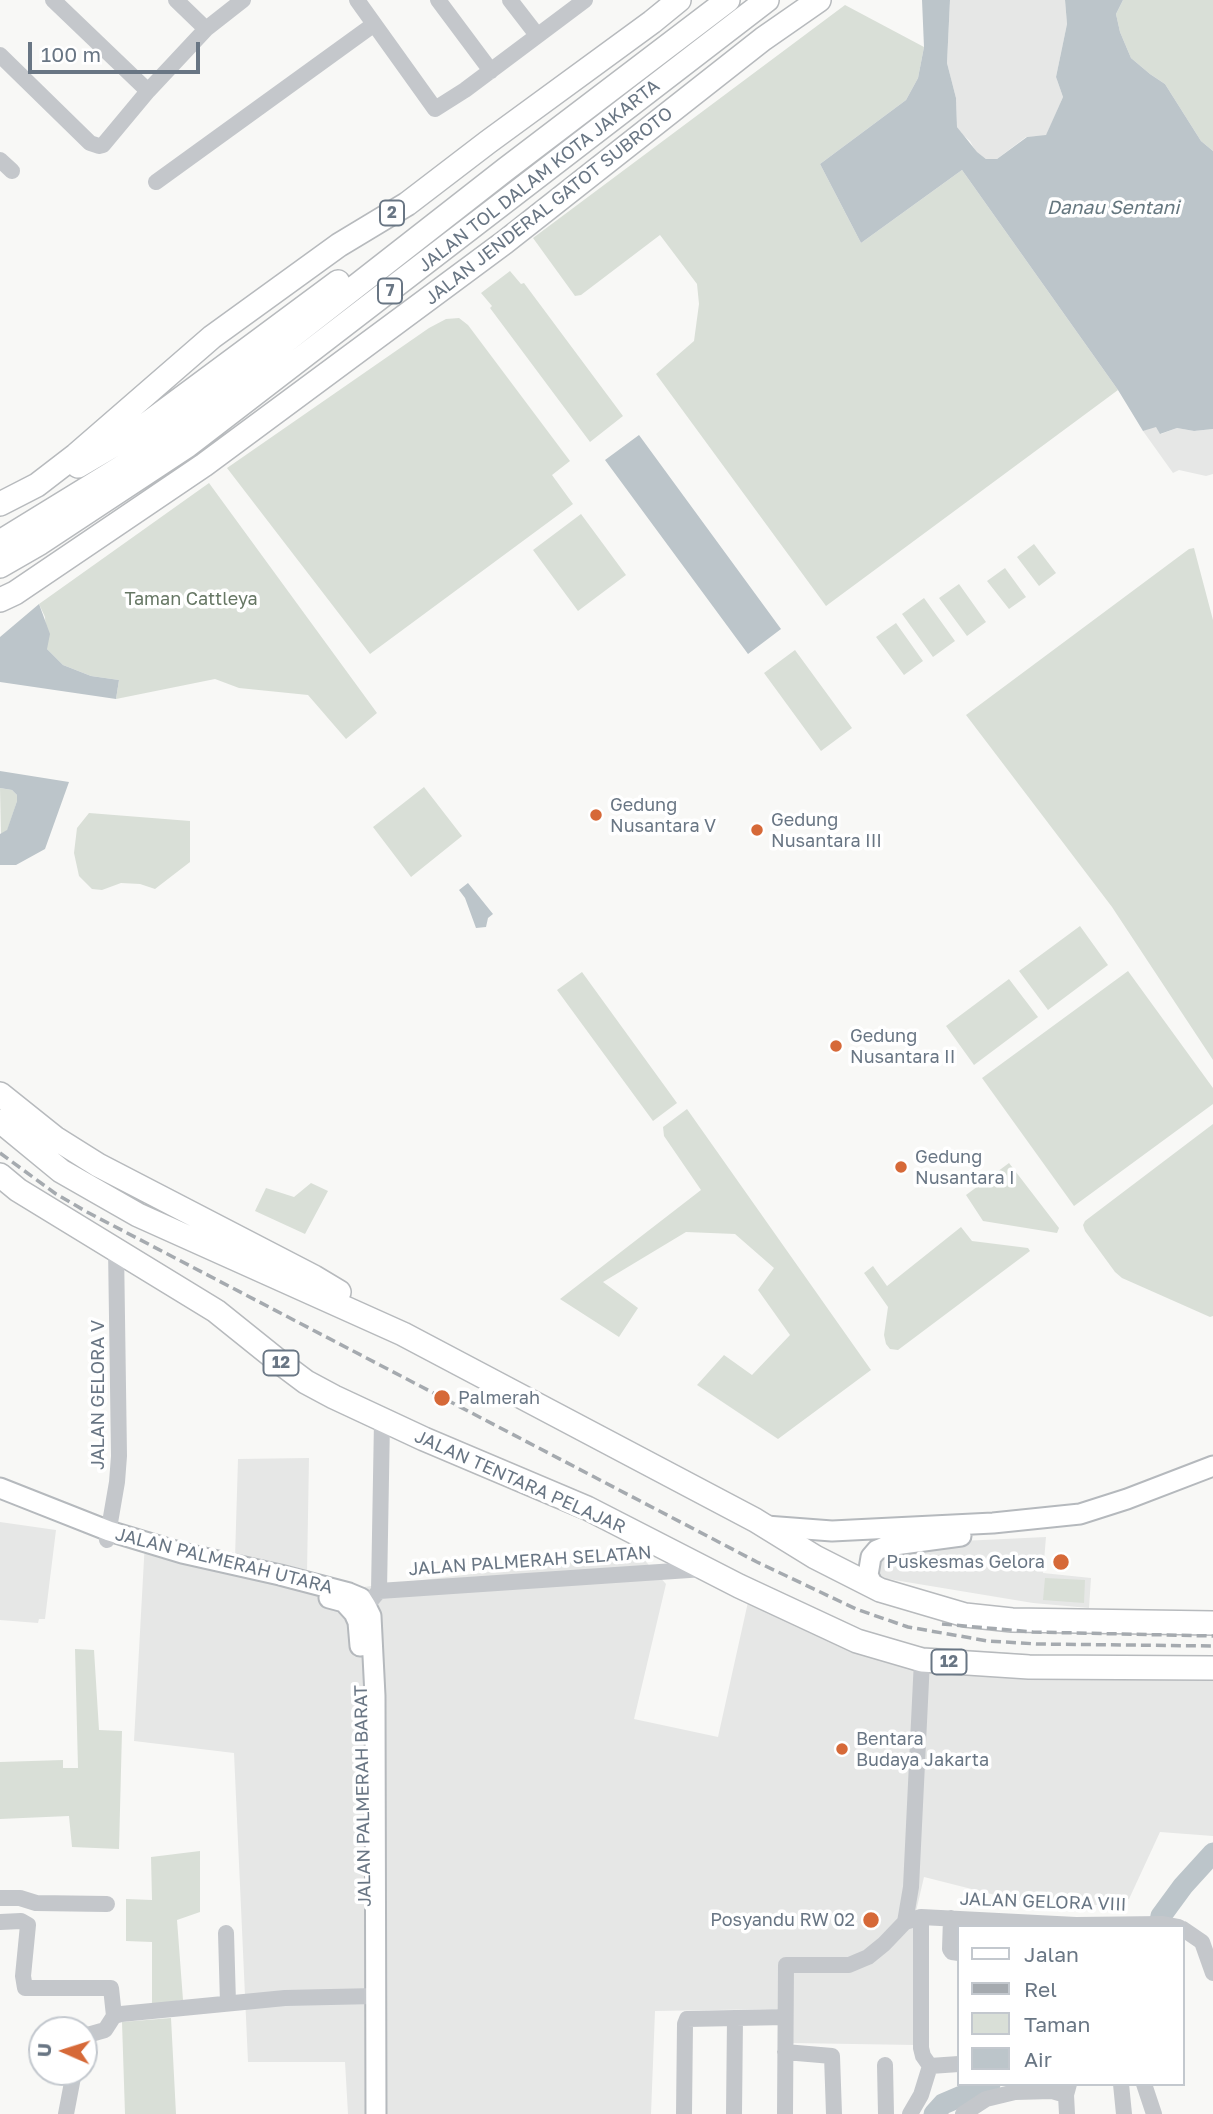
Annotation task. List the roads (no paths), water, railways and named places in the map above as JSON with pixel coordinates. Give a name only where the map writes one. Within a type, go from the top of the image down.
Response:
[{"type":"highway","name":"2","points":[[0,504],[37,485],[76,455],[212,337],[339,245],[407,204],[678,0]]},
{"type":"highway","points":[[646,65],[678,26],[708,0]]},
{"type":"highway","name":"JALAN TOL DALAM KOTA JAKARTA","points":[[0,542],[135,459],[506,169],[729,0]]},
{"type":"highway","name":"JALAN TOL DALAM KOTA JAKARTA","points":[[0,566],[40,543],[187,446],[768,0]]},
{"type":"highway","points":[[763,39],[805,0]]},
{"type":"highway","name":"JALAN JENDERAL GATOT SUBROTO","points":[[5,599],[204,465],[505,242],[763,39],[819,0]]},
{"type":"highway","points":[[37,485],[78,466],[136,432],[260,338],[443,207],[506,169]]},
{"type":"highway","points":[[0,1094],[55,1138],[98,1165],[314,1277],[403,1334]]},
{"type":"highway","points":[[0,1121],[61,1171],[138,1215],[403,1334],[880,1590],[965,1615],[1012,1620],[1213,1623]]},
{"type":"highway","name":"JALAN TENTARA PELAJAR","points":[[0,1174],[18,1190],[216,1311],[306,1382],[382,1421],[587,1508],[704,1569],[857,1641],[922,1660],[1029,1667],[1213,1668]]},
{"type":"main road","points":[[765,1526],[832,1531],[993,1523],[1080,1514],[1213,1466]]},
{"type":"main road","points":[[880,1590],[868,1575],[868,1565],[877,1550],[887,1546],[1082,1522],[1129,1508],[1213,1476]]},
{"type":"main road","name":"JALAN PALMERAH UTARA","points":[[0,1488],[108,1536]]},
{"type":"main road","name":"JALAN PALMERAH UTARA","points":[[0,1500],[108,1536],[280,1580],[344,1602]]},
{"type":"main road","name":"JALAN PALMERAH UTARA","points":[[280,1580],[372,1599]]},
{"type":"main road","name":"JALAN PALMERAH BARAT","points":[[367,2114],[375,1696],[372,1599]]},
{"type":"main road","name":"JALAN PALMERAH BARAT","points":[[344,1602],[354,1613],[359,1633],[376,2114]]},
{"type":"street","points":[[54,0],[148,91]]},
{"type":"street","points":[[176,0],[206,29]]},
{"type":"street","points":[[0,55],[90,143],[99,146],[103,145],[148,91],[206,29],[243,0]]},
{"type":"street","points":[[438,0],[492,71]]},
{"type":"street","points":[[510,0],[537,35]]},
{"type":"street","points":[[362,2],[373,26],[435,109],[438,109],[585,0]]},
{"type":"street","points":[[156,182],[373,26]]},
{"type":"street","name":"JALAN GELORA V","points":[[108,1536],[119,1455],[116,1248]]},
{"type":"street","points":[[372,1599],[382,1421]]},
{"type":"street","name":"JALAN PALMERAH SELATAN","points":[[372,1599],[704,1569]]},
{"type":"street","points":[[922,1660],[912,1887],[921,2048],[925,2062],[930,2066],[958,2064]]},
{"type":"street","points":[[0,1898],[20,1898],[36,1903],[107,1904]]},
{"type":"street","points":[[951,1918],[950,1948],[952,1952],[958,1953]]},
{"type":"street","name":"JALAN GELORA VIII","points":[[913,1920],[951,1918],[1027,1925]]},
{"type":"street","points":[[785,2114],[786,1965],[849,1965],[868,1957],[913,1920]]},
{"type":"street","points":[[0,1922],[21,1922],[28,1925],[23,1976],[25,1988],[111,1988],[114,2016],[104,2030],[98,2032]]},
{"type":"street","name":"JALAN GELORA VIII","points":[[1128,1925],[1164,1925]]},
{"type":"street","name":"JALAN GELORA VIII","points":[[1185,1931],[1202,1942],[1213,1973]]},
{"type":"street","points":[[226,1933],[228,2003]]},
{"type":"street","points":[[114,2016],[228,2003],[348,1995],[371,1996]]},
{"type":"street","points":[[684,2114],[685,2021],[785,2017]]},
{"type":"street","points":[[734,2114],[735,2018]]},
{"type":"street","points":[[785,2052],[832,2056],[834,2114]]},
{"type":"street","points":[[885,2066],[886,2114]]},
{"type":"street","points":[[910,2114],[921,2095],[930,2066]]},
{"type":"street","points":[[66,2114],[71,2086]]},
{"type":"street","points":[[1121,2086],[1124,2114]]},
{"type":"street","points":[[1145,2086],[1154,2114]]},
{"type":"street","points":[[963,2114],[986,2099],[1015,2092],[1068,2089],[1067,2114]]},
{"type":"water","name":"Danau Sentani","points":[[922,0],[950,0],[947,63],[956,98],[957,127],[977,152],[986,159],[997,159],[1027,137],[1046,135],[1063,97],[1056,77],[1067,24],[1065,0],[1123,0],[1116,14],[1131,58],[1165,84],[1201,141],[1213,151],[1213,429],[1194,431],[1177,428],[1160,434],[1156,427],[1143,431],[1118,390],[962,170],[861,243],[820,164],[906,100],[918,78],[924,47]]},
{"type":"water","points":[[639,435],[781,629],[748,654],[605,460]]},
{"type":"water","points":[[39,604],[50,634],[47,649],[63,665],[91,676],[119,680],[116,699],[0,682],[0,637]]},
{"type":"water","points":[[0,771],[69,782],[45,849],[16,865],[0,865],[0,834],[7,830],[17,795],[12,790],[0,788]]},
{"type":"water","points":[[468,883],[493,914],[488,918],[486,927],[476,928],[465,898],[459,890]]},
{"type":"waterway","points":[[1159,1925],[1161,1916],[1183,1886],[1213,1853]]},
{"type":"waterway","points":[[934,2114],[943,2104],[985,2086]]},
{"type":"railway","points":[[0,1153],[56,1194],[87,1212],[757,1562],[856,1609],[908,1627],[988,1641],[1213,1646]]},
{"type":"railway","points":[[942,1624],[1033,1632],[1213,1636]]},
{"type":"place","name":"Gedung Nusantara V","points":[[596,815]]},
{"type":"place","name":"Gedung Nusantara III","points":[[757,830]]},
{"type":"place","name":"Gedung Nusantara II","points":[[836,1046]]},
{"type":"place","name":"Gedung Nusantara I","points":[[901,1167]]},
{"type":"place","name":"Palmerah","points":[[442,1398]]},
{"type":"place","name":"Puskesmas Gelora","points":[[1061,1562]]},
{"type":"place","name":"Bentara Budaya Jakarta","points":[[842,1749]]},
{"type":"place","name":"Posyandu RW 02","points":[[871,1920]]},
{"type":"park label","name":"Taman Cattleya","points":[[191,599]]}]
